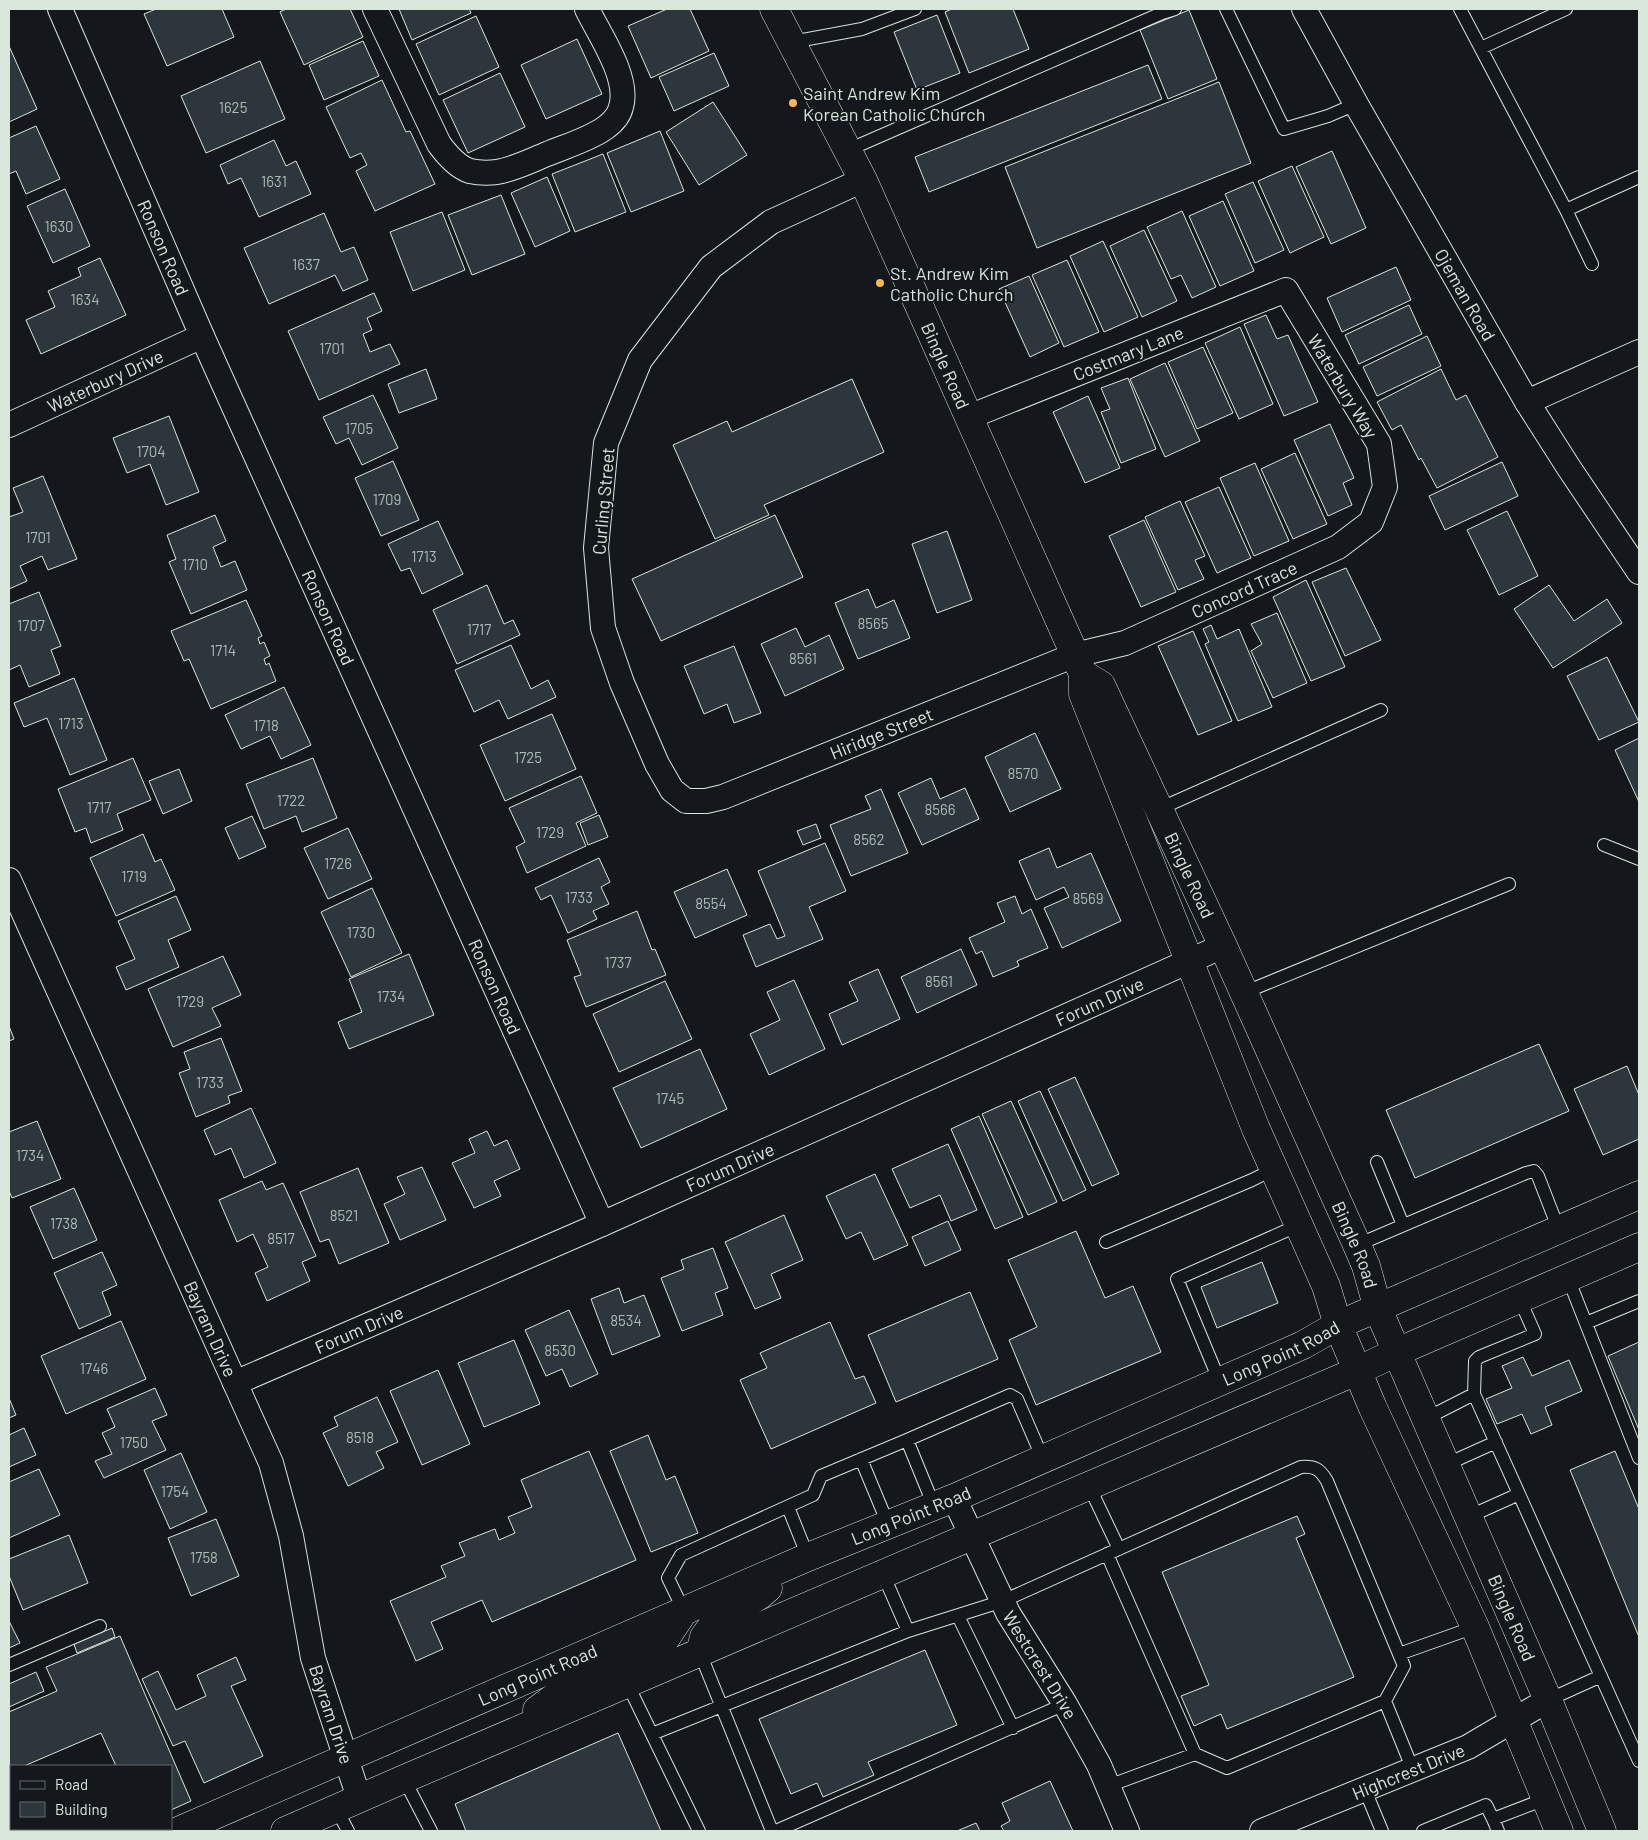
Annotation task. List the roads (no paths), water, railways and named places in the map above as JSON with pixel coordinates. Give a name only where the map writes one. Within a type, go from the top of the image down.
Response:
[{"type":"main road","name":"Bingle Road","points":[[774,9],[863,180],[1079,664],[1083,694],[1256,1129],[1326,1286],[1338,1325],[1373,1408],[1475,1628],[1559,1831]]},
{"type":"main road","name":"Bingle Road","points":[[1079,664],[1101,686],[1223,946],[1357,1245],[1366,1266],[1378,1309],[1548,1700],[1602,1831]]},
{"type":"main road","name":"Long Point Road","points":[[178,1831],[803,1559],[944,1502],[1220,1382],[1303,1345],[1338,1325],[1639,1195]]},
{"type":"main road","points":[[285,1831],[348,1813],[404,1779],[1090,1486],[1639,1247]]},
{"type":"main road","points":[[700,1652],[704,1637],[713,1625],[760,1595],[803,1559]]},
{"type":"main road","points":[[495,1740],[578,1680],[664,1641],[684,1611]]},
{"type":"street","name":"Ronson Road","points":[[60,9],[202,336],[602,1224]]},
{"type":"street","points":[[374,9],[439,144],[448,156],[469,170],[484,173],[512,168],[592,136],[607,127],[616,118],[621,107],[620,80],[616,66],[587,9]]},
{"type":"street","name":"Ojeman Road","points":[[1304,9],[1356,104],[1527,402],[1639,572]]},
{"type":"street","name":"Curling Street","points":[[686,802],[672,790],[657,764],[622,683],[604,628],[596,548],[606,444],[640,360],[711,267],[771,222],[863,180]]},
{"type":"street","name":"Costmary Lane","points":[[969,417],[1286,290]]},
{"type":"street","name":"Waterbury Way","points":[[1286,290],[1378,444],[1385,487]]},
{"type":"street","name":"Waterbury Drive","points":[[9,426],[202,336]]},
{"type":"street","points":[[1527,402],[1639,352]]},
{"type":"street","name":"Concord Trace","points":[[1079,664],[1338,547],[1371,522],[1385,487]]},
{"type":"street","name":"Hiridge Street","points":[[686,802],[706,802],[722,797],[1079,664]]},
{"type":"street","name":"Bayram Drive","points":[[9,880],[271,1463],[291,1536],[313,1658],[346,1758],[348,1813]]},
{"type":"street","name":"Forum Drive","points":[[235,1382],[602,1224],[1223,946]]},
{"type":"street","name":"Westcrest Drive","points":[[944,1502],[972,1536],[1008,1613],[1099,1765],[1127,1831]]},
{"type":"street","name":"Highcrest Drive","points":[[1262,1831],[1468,1747],[1548,1700]]},
{"type":"lane","points":[[792,42],[862,29],[915,9]]},
{"type":"lane","points":[[848,150],[1175,9]]},
{"type":"lane","points":[[1226,9],[1284,129],[1328,116],[1356,104]]},
{"type":"lane","points":[[1460,9],[1566,210],[1592,264]]},
{"type":"lane","points":[[1481,48],[1566,9]]},
{"type":"lane","points":[[1566,210],[1639,177]]},
{"type":"lane","points":[[1159,809],[1381,710]]},
{"type":"lane","points":[[1604,845],[1639,859]]},
{"type":"lane","points":[[1244,993],[1509,884]]},
{"type":"lane","points":[[1377,1162],[1403,1225]]},
{"type":"lane","points":[[1106,1242],[1274,1169]]},
{"type":"lane","points":[[1357,1245],[1534,1171],[1538,1176],[1559,1230]]},
{"type":"lane","points":[[1220,1382],[1177,1279],[1299,1225]]},
{"type":"lane","points":[[1568,1278],[1639,1458]]},
{"type":"lane","points":[[1520,1300],[1535,1334],[1479,1357],[1475,1361],[1474,1394],[1639,1761]]},
{"type":"lane","points":[[1586,1323],[1639,1302]]},
{"type":"lane","points":[[1425,1419],[1474,1394]]},
{"type":"lane","points":[[684,1611],[668,1578],[681,1555],[813,1495],[821,1476],[1010,1396],[1017,1399],[1043,1459]]},
{"type":"lane","points":[[907,1440],[944,1502]]},
{"type":"lane","points":[[1445,1465],[1496,1442]]},
{"type":"lane","points":[[861,1460],[888,1524]]},
{"type":"lane","points":[[652,1734],[908,1631],[1002,1601],[1301,1467],[1312,1466],[1320,1470],[1327,1481],[1404,1666],[1385,1701],[1227,1768],[1195,1754],[1108,1786]]},
{"type":"lane","points":[[1090,1486],[1113,1551],[1195,1754]]},
{"type":"lane","points":[[1468,1517],[1519,1494]]},
{"type":"lane","points":[[788,1506],[803,1559]]},
{"type":"lane","points":[[883,1574],[908,1631]]},
{"type":"lane","points":[[958,1616],[1013,1728]]},
{"type":"lane","points":[[9,1665],[100,1626]]},
{"type":"lane","points":[[1399,1654],[1475,1628]]},
{"type":"lane","points":[[700,1652],[772,1831]]},
{"type":"lane","points":[[1548,1700],[1601,1676]]},
{"type":"lane","points":[[627,1683],[699,1831]]},
{"type":"lane","points":[[1385,1701],[1413,1770]]},
{"type":"lane","points":[[776,1831],[1064,1704]]},
{"type":"lane","points":[[404,1779],[431,1831]]},
{"type":"lane","points":[[1365,1790],[1382,1831]]},
{"type":"lane","points":[[1423,1831],[1486,1805],[1496,1825],[1545,1799]]},
{"type":"place","name":"Saint Andrew Kim Korean Catholic Church","points":[[793,103]]},
{"type":"place","name":"St. Andrew Kim Catholic Church","points":[[880,283]]}]
